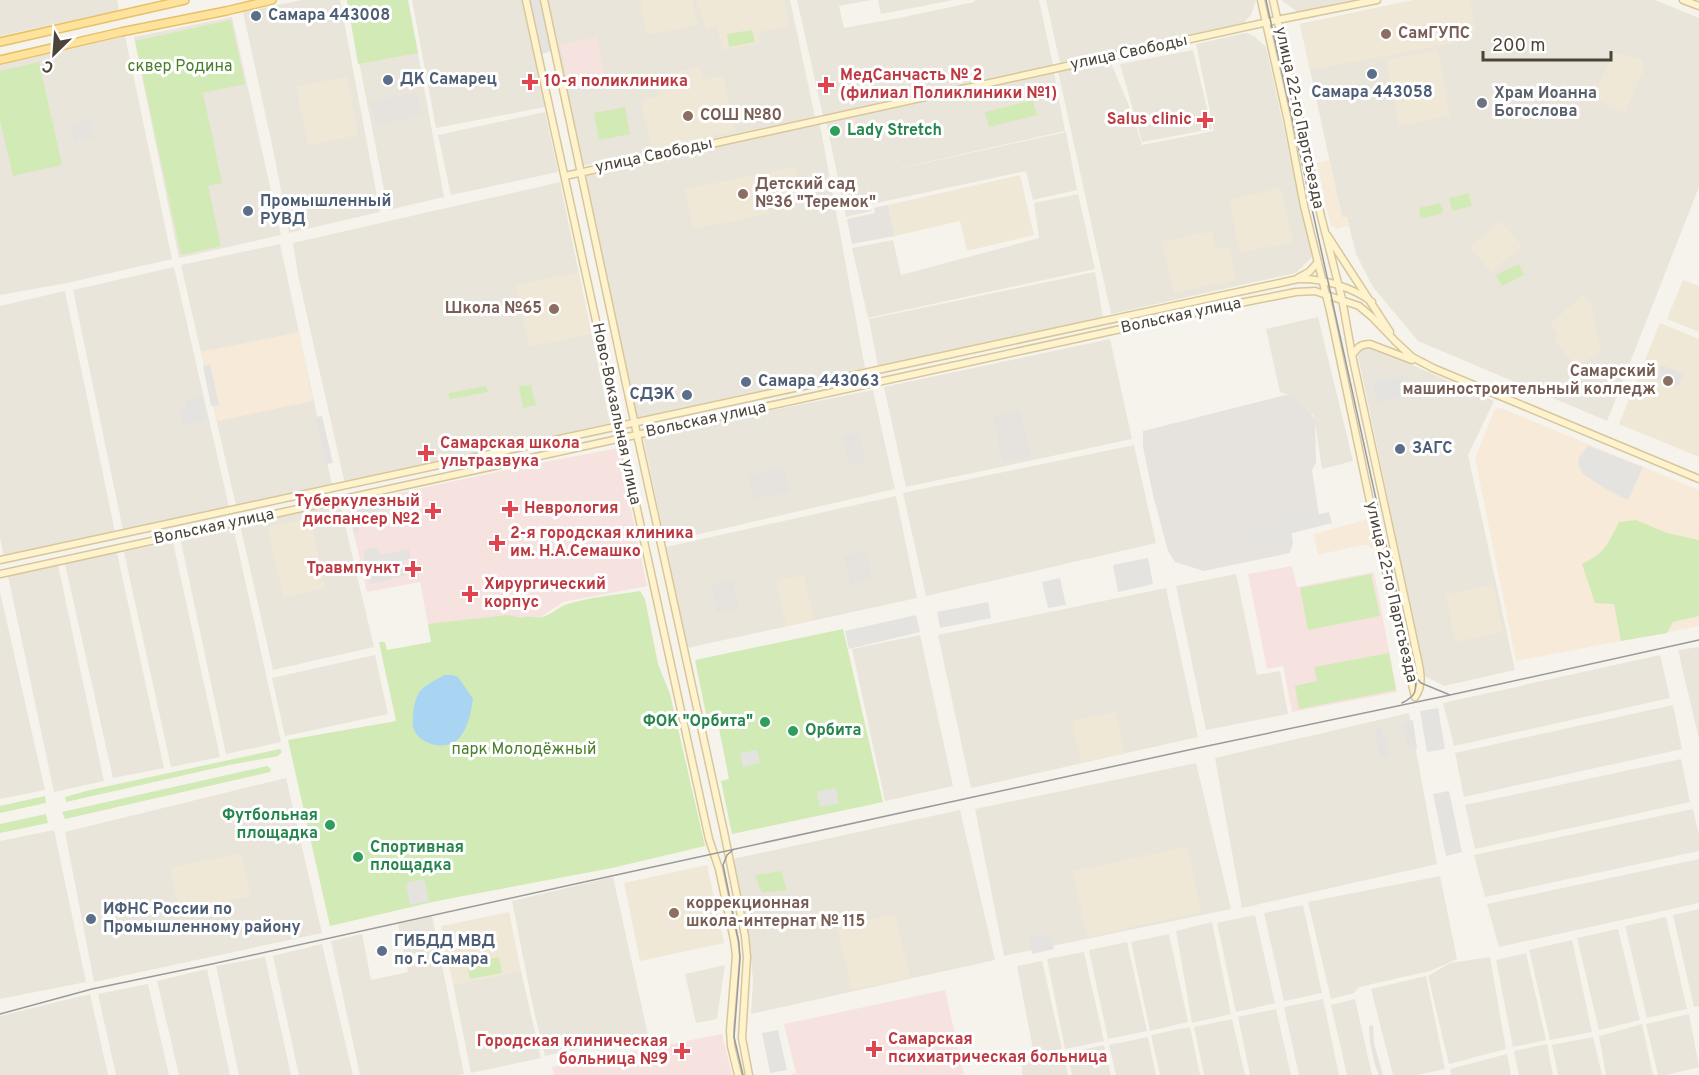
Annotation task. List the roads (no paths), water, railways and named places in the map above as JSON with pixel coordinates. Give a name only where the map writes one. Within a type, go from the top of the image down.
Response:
[{"type":"main road","points":[[0,42],[185,0]]},
{"type":"main road","points":[[0,60],[272,0]]},
{"type":"main road","name":"Ново-Вокзальная улица","points":[[526,0],[706,828],[719,868],[734,940],[736,956],[730,1038],[738,1075]]},
{"type":"main road","name":"Ново-Вокзальная улица","points":[[544,0],[745,936],[747,957],[742,1038],[749,1075]]},
{"type":"main road","name":"улица 22-го Партсъезда","points":[[1261,0],[1304,206],[1326,294],[1415,697],[1420,689],[1421,675],[1342,299],[1272,0]]},
{"type":"main road","name":"улица Свободы","points":[[565,176],[1377,0]]},
{"type":"main road","points":[[1683,0],[1699,6]]},
{"type":"main road","points":[[1325,232],[1397,343],[1412,357],[1434,368]]},
{"type":"main road","points":[[1298,279],[1318,262]]},
{"type":"main road","name":"Вольская улица","points":[[0,560],[1298,279],[1311,278],[1339,286],[1357,292],[1372,302]]},
{"type":"main road","name":"Вольская улица","points":[[0,574],[1296,292],[1315,291],[1352,303],[1365,310],[1397,343]]},
{"type":"main road","points":[[1353,355],[1362,344],[1370,344],[1434,368],[1699,479]]},
{"type":"water","points":[[445,675],[458,677],[473,699],[467,725],[459,738],[448,744],[435,745],[422,740],[414,730],[414,709],[421,690]]},
{"type":"tram line","points":[[1266,0],[1415,676],[1415,692],[1402,703]]},
{"type":"tram line","points":[[0,1014],[92,989],[1699,640]]},
{"type":"tram line","points":[[1415,676],[1421,683],[1450,695]]},
{"type":"tram line","points":[[734,849],[727,855],[723,865],[739,943],[740,959],[734,1037],[743,1075]]},
{"type":"place","name":"Самара 443008","points":[[256,16]]},
{"type":"place","name":"СамГУПС","points":[[1386,34]]},
{"type":"place","name":"Самара 443058","points":[[1372,74]]},
{"type":"place","name":"ДК Самарец","points":[[388,80]]},
{"type":"place","name":"10-я поликлиника","points":[[530,82]]},
{"type":"place","name":"МедСанчасть № 2 (филиал Поликлиники №1)","points":[[826,85]]},
{"type":"place","name":"Храм Иоанна Богослова","points":[[1482,103]]},
{"type":"place","name":"СОШ №80","points":[[688,116]]},
{"type":"place","name":"Salus clinic","points":[[1205,120]]},
{"type":"place","name":"Lady Stretch","points":[[835,131]]},
{"type":"place","name":"Детский сад №36 \"Теремок\"","points":[[743,194]]},
{"type":"place","name":"Промышленный РУВД","points":[[248,211]]},
{"type":"place","name":"Школа №65","points":[[554,309]]},
{"type":"place","name":"Самарский машиностроительный колледж","points":[[1668,381]]},
{"type":"place","name":"Самара 443063","points":[[746,382]]},
{"type":"place","name":"СДЭК","points":[[687,395]]},
{"type":"place","name":"ЗАГС","points":[[1400,449]]},
{"type":"place","name":"Самарская школа ультразвука","points":[[426,453]]},
{"type":"place","name":"Неврология","points":[[510,509]]},
{"type":"place","name":"Туберкулезный диспансер №2","points":[[433,511]]},
{"type":"place","name":"2-я городская клиника им. Н.А.Семашко","points":[[497,543]]},
{"type":"place","name":"Травмпункт","points":[[413,569]]},
{"type":"place","name":"Хирургический корпус","points":[[470,594]]},
{"type":"place","name":"ФОК \"Орбита\"","points":[[765,722]]},
{"type":"place","name":"Орбита","points":[[793,731]]},
{"type":"place","name":"Футбольная площадка","points":[[330,825]]},
{"type":"place","name":"Спортивная площадка","points":[[358,857]]},
{"type":"place","name":"коррекционная школа-интернат № 115","points":[[674,913]]},
{"type":"place","name":"ИФНС России по Промышленному району","points":[[91,919]]},
{"type":"place","name":"ГИБДД МВД по г. Самара","points":[[382,951]]},
{"type":"place","name":"Самарская психиатрическая больница","points":[[874,1049]]},
{"type":"place","name":"Городская клиническая больница №9","points":[[682,1051]]},
{"type":"park label","name":"сквер Родина","points":[[180,67]]},
{"type":"park label","name":"парк Молодёжный","points":[[524,750]]}]
